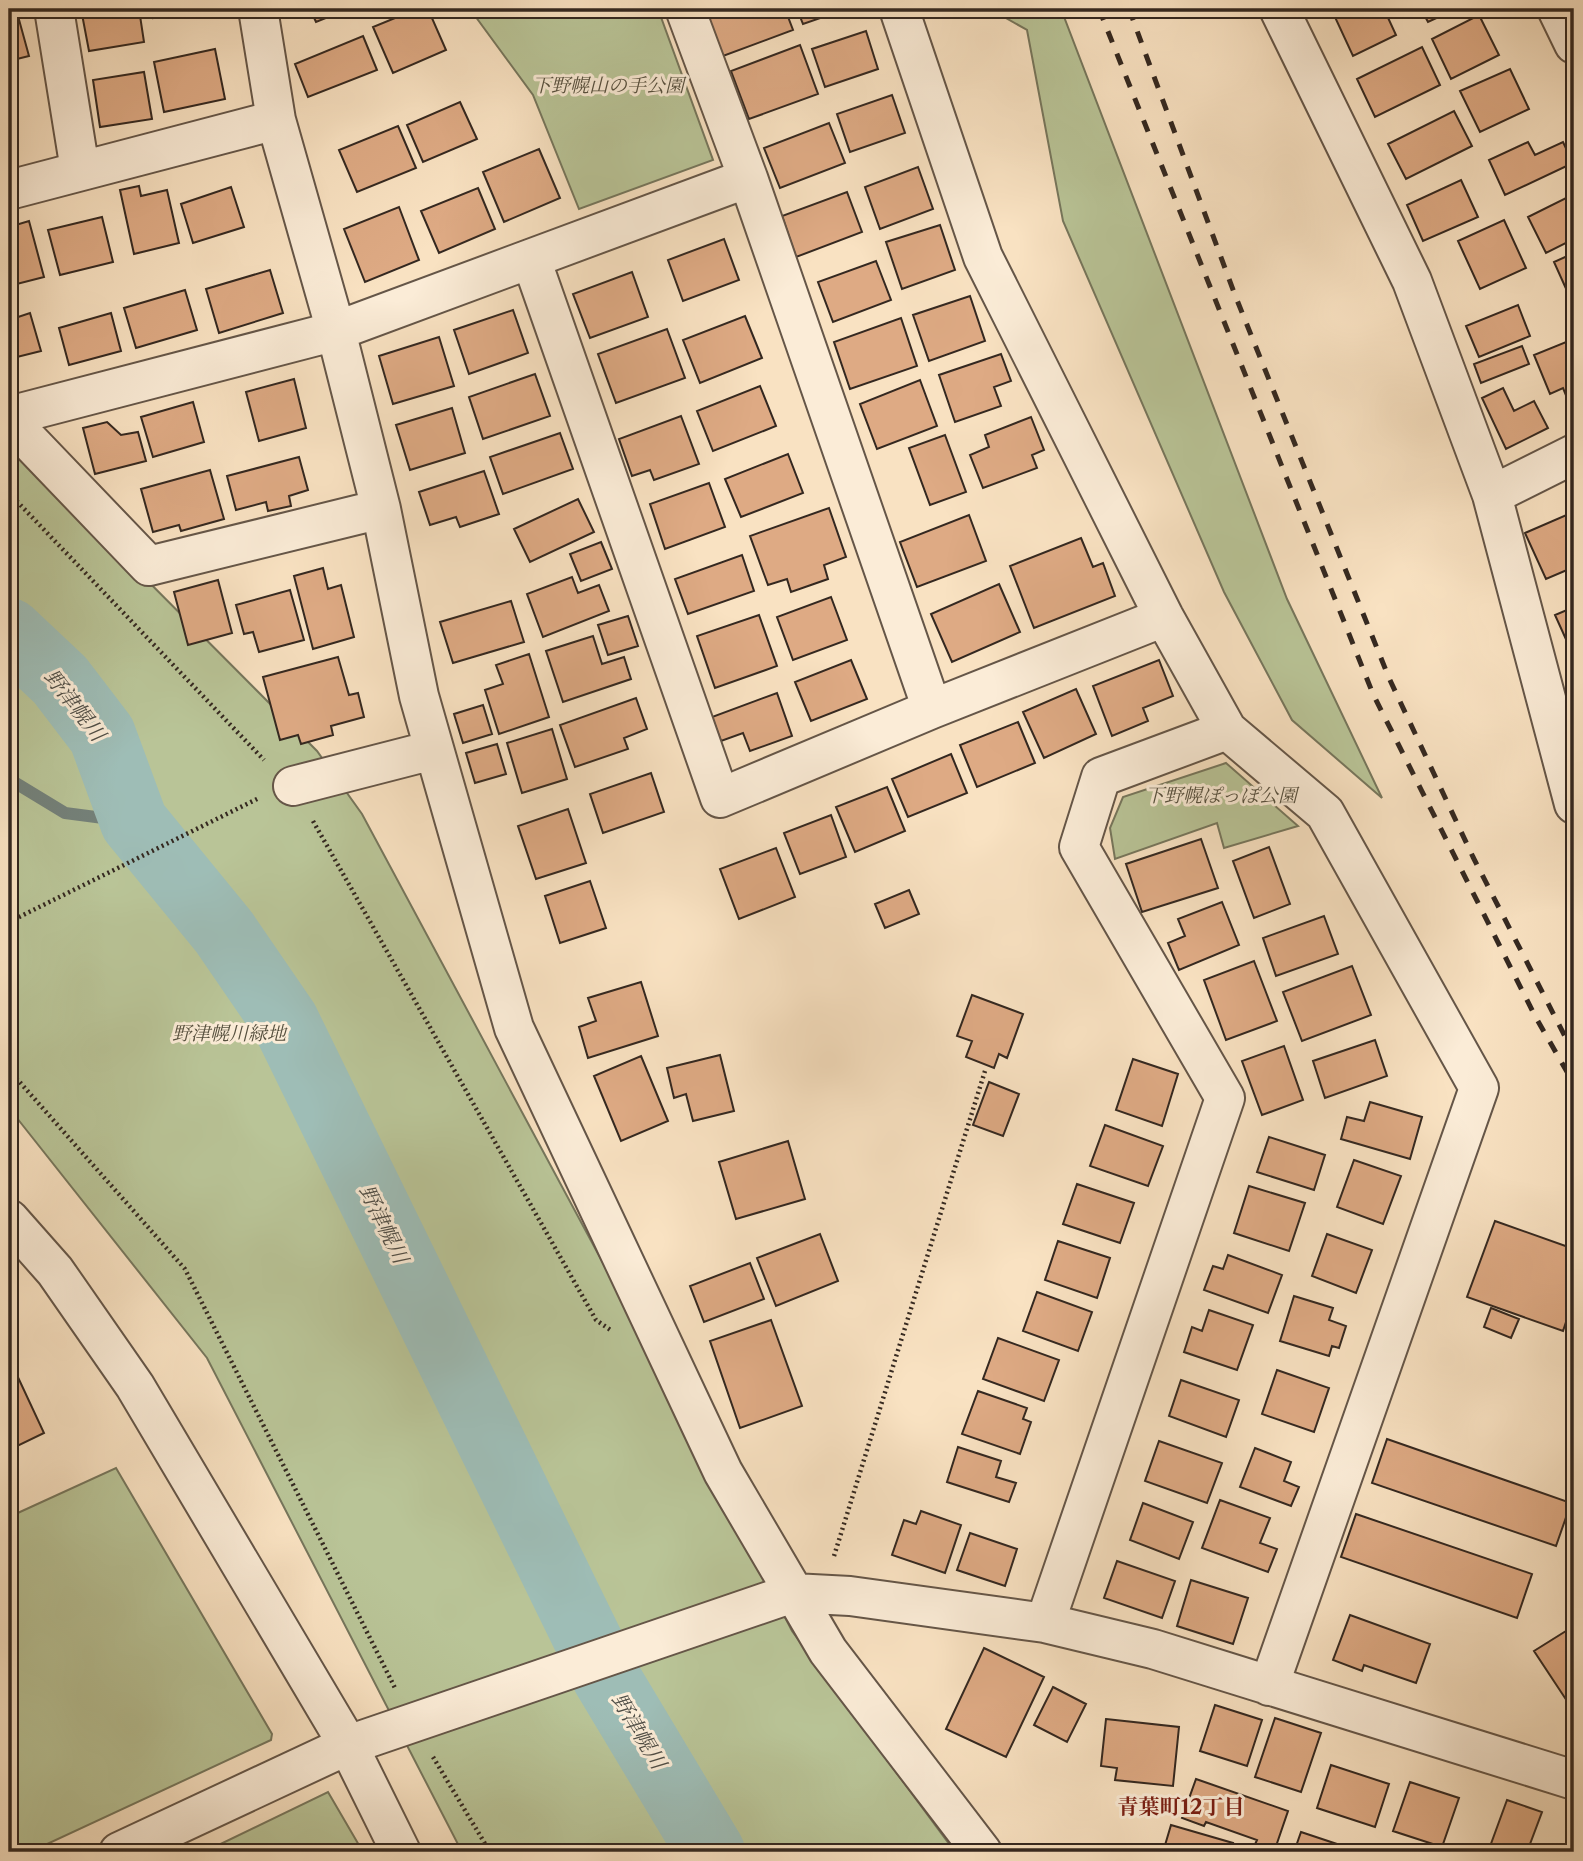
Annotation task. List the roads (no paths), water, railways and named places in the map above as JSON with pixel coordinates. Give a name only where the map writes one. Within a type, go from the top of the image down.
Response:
[{"type":"street","points":[[54,9],[80,170]]},
{"type":"street","points":[[258,9],[276,120],[336,331],[381,509],[433,750],[514,1027],[723,1472],[808,1593],[828,1651],[982,1852]]},
{"type":"street","points":[[685,9],[748,178],[932,709]]},
{"type":"street","points":[[899,9],[983,257],[1164,617],[1227,730],[1325,813],[1479,1088],[1269,1686]]},
{"type":"street","points":[[1279,9],[1412,281],[1492,495],[1562,706],[1574,804]]},
{"type":"street","points":[[1557,9],[1574,44]]},
{"type":"street","points":[[9,190],[276,120]]},
{"type":"street","points":[[381,509],[149,566],[9,418],[336,331],[748,178]]},
{"type":"street","points":[[531,259],[720,798],[932,709],[1164,617]]},
{"type":"street","points":[[1492,495],[1574,454]]},
{"type":"street","points":[[1045,1623],[1225,1098],[1079,847],[1101,777],[1227,730]]},
{"type":"street","points":[[277,791],[433,750]]},
{"type":"street","points":[[11,1227],[55,1271],[135,1386],[348,1745],[401,1852]]},
{"type":"street","points":[[119,1852],[348,1745],[745,1610],[808,1593],[1045,1623],[1153,1649],[1574,1780]]},
{"type":"waterway","name":"野津幌川","points":[[9,632],[60,680],[102,735],[134,822],[224,932],[285,1021],[606,1677],[711,1852]]},
{"type":"waterway","points":[[9,779],[65,813],[134,822]]},
{"type":"railway","points":[[1099,9],[1373,694],[1535,1016],[1574,1084]]},
{"type":"railway","points":[[1129,9],[1235,295],[1389,678],[1473,857],[1574,1054]]},
{"type":"district","name":"青葉町12丁目","points":[[1181,1806]]},
{"type":"park label","name":"下野幌山の手公園","points":[[608,85]]},
{"type":"park label","name":"下野幌ぽっぽ公園","points":[[1221,795]]},
{"type":"park label","name":"野津幌川緑地","points":[[229,1033]]}]
